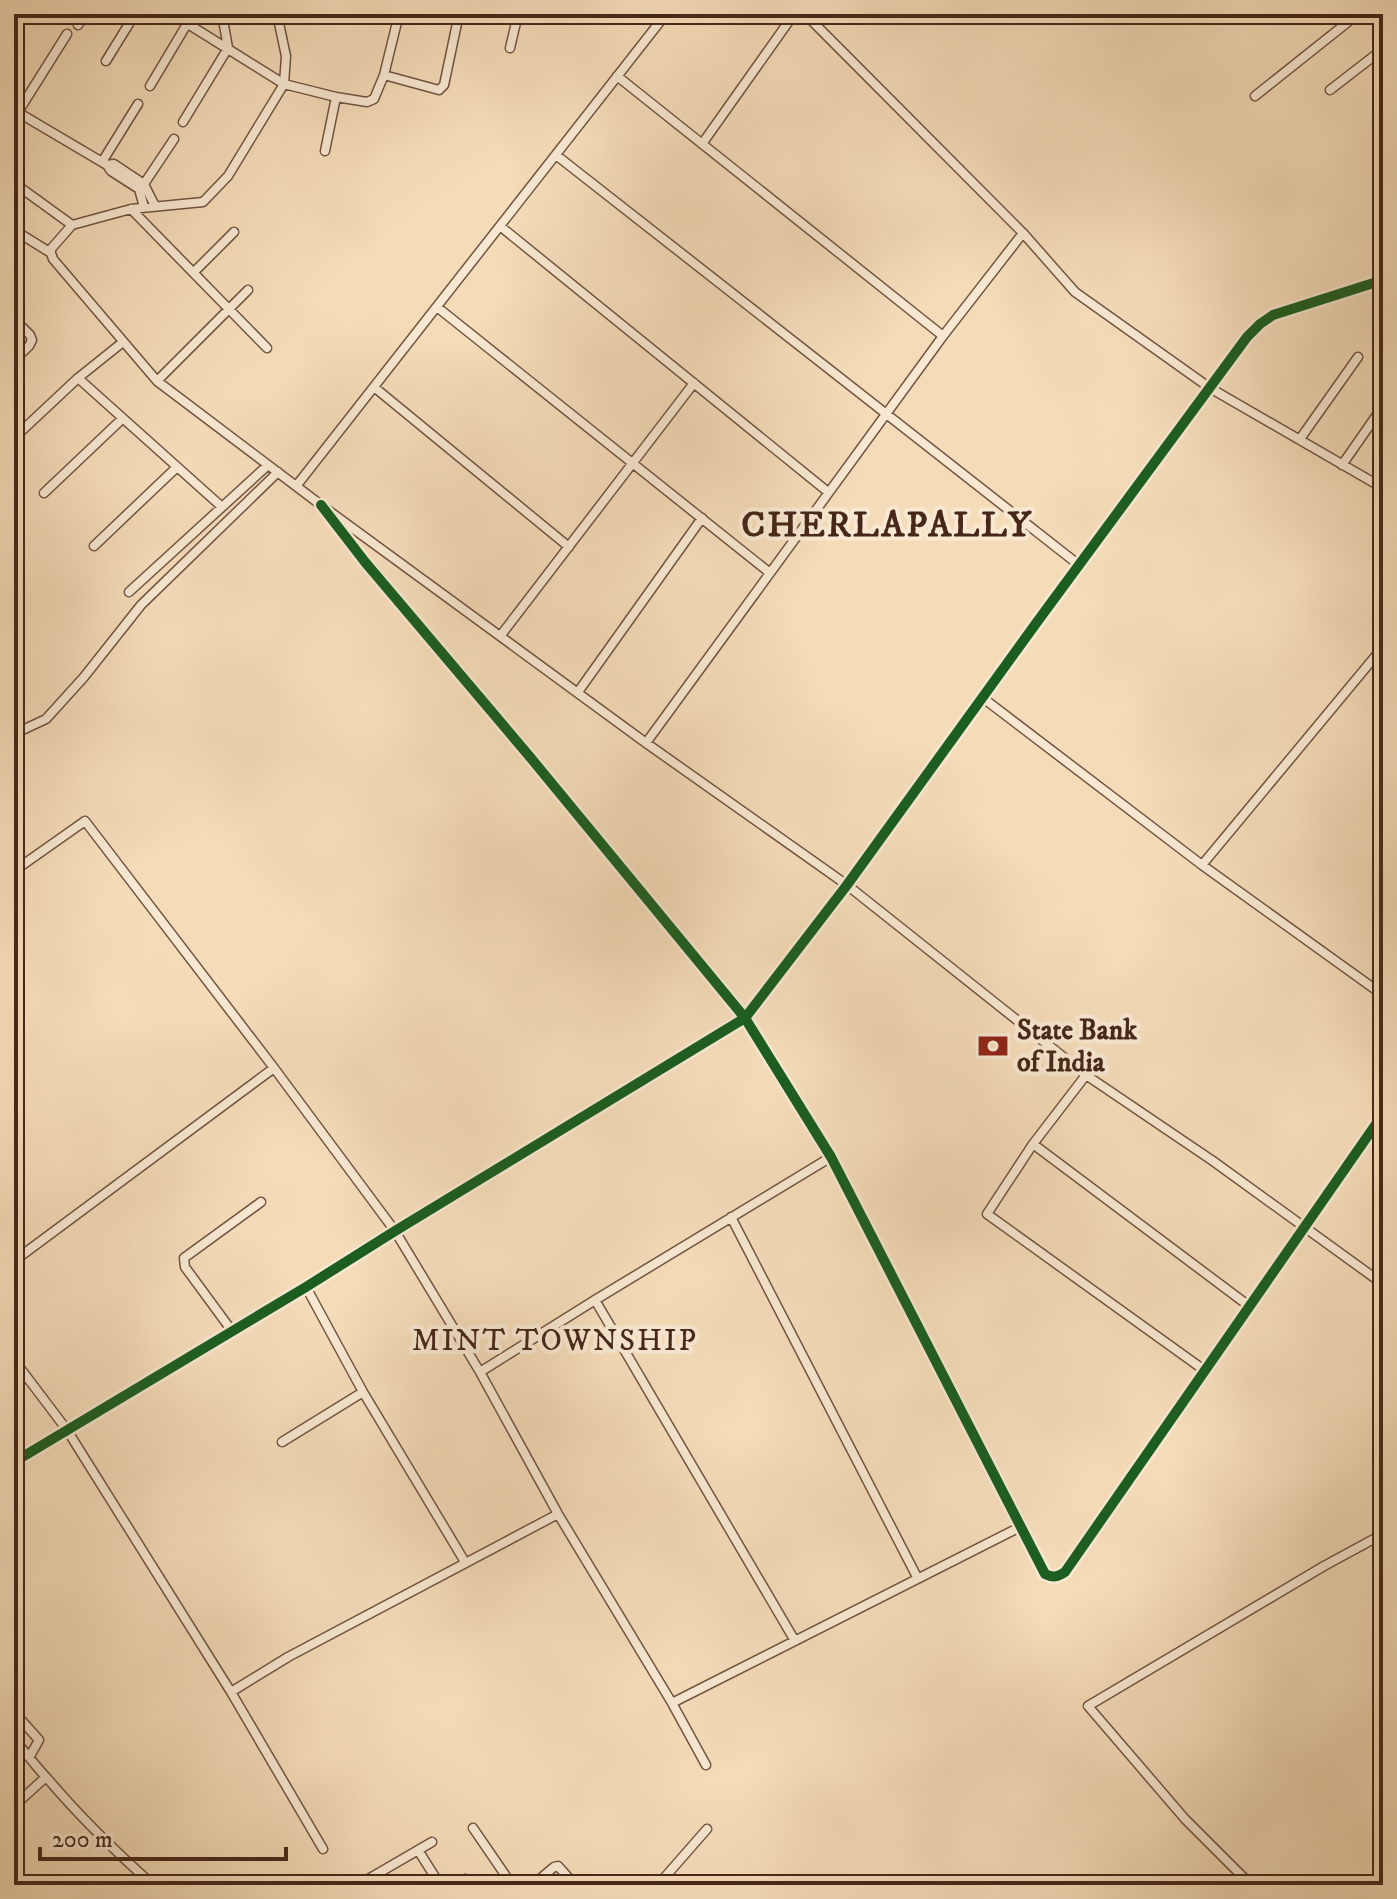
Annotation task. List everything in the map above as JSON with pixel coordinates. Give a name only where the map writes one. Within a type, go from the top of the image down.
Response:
[{"type":"street","points":[[14,31],[25,14]]},
{"type":"street","points":[[78,25],[85,14]]},
{"type":"street","points":[[106,61],[135,14]]},
{"type":"street","points":[[172,14],[284,84],[336,97],[372,101],[384,75],[399,14]]},
{"type":"street","points":[[183,122],[228,48],[222,14]]},
{"type":"street","points":[[277,14],[286,56],[284,84],[228,176],[203,202],[131,209],[72,225],[51,249],[53,259],[123,342],[157,381],[321,505],[646,743],[847,885],[1086,1075],[1213,1161],[1383,1284]]},
{"type":"street","points":[[510,48],[518,14]]},
{"type":"street","points":[[297,485],[666,14]]},
{"type":"street","points":[[702,144],[794,14]]},
{"type":"street","points":[[805,14],[1023,233],[1075,292],[1210,388],[1383,488]]},
{"type":"street","points":[[1255,96],[1358,14]]},
{"type":"street","points":[[384,75],[441,89],[456,15]]},
{"type":"street","points":[[150,86],[187,24]]},
{"type":"street","points":[[67,34],[16,111],[105,163],[111,171],[139,189],[144,207]]},
{"type":"street","points":[[1330,90],[1383,49]]},
{"type":"street","points":[[617,76],[943,336]]},
{"type":"street","points":[[325,151],[336,97]]},
{"type":"street","points":[[105,163],[138,104]]},
{"type":"street","points":[[144,184],[174,139]]},
{"type":"street","points":[[556,155],[1079,565]]},
{"type":"street","points":[[105,163],[114,164],[144,184],[155,206]]},
{"type":"street","points":[[14,183],[72,225]]},
{"type":"street","points":[[131,209],[267,348]]},
{"type":"street","points":[[500,226],[828,492]]},
{"type":"street","points":[[14,230],[51,253]]},
{"type":"street","points":[[194,272],[234,232]]},
{"type":"street","points":[[646,743],[886,413],[1023,233]]},
{"type":"street","points":[[14,1462],[745,1018],[847,885],[1247,337],[1273,315],[1383,280]]},
{"type":"street","points":[[157,381],[248,290]]},
{"type":"street","points":[[437,307],[770,573]]},
{"type":"street","points":[[14,319],[32,340],[14,360]]},
{"type":"street","points":[[15,435],[123,342]]},
{"type":"street","points":[[1300,439],[1358,357]]},
{"type":"street","points":[[78,378],[222,507]]},
{"type":"street","points":[[501,635],[694,383]]},
{"type":"street","points":[[374,387],[569,547]]},
{"type":"street","points":[[1342,465],[1383,406]]},
{"type":"street","points":[[44,493],[122,419]]},
{"type":"street","points":[[129,592],[268,465]]},
{"type":"street","points":[[94,546],[177,467]]},
{"type":"street","points":[[14,734],[46,719],[141,605],[278,472]]},
{"type":"street","points":[[321,505],[745,1018],[831,1157],[1020,1527],[1045,1574],[1050,1577],[1058,1577],[1065,1572],[1383,1114]]},
{"type":"street","points":[[578,692],[702,518]]},
{"type":"street","points":[[1202,865],[1383,647]]},
{"type":"street","points":[[983,698],[1202,865],[1383,995]]},
{"type":"street","points":[[14,871],[85,821],[395,1231],[480,1372],[558,1514],[706,1765]]},
{"type":"street","points":[[14,1261],[274,1068]]},
{"type":"street","points":[[1086,1075],[1033,1144],[987,1214],[1204,1370]]},
{"type":"street","points":[[1033,1144],[1249,1306]]},
{"type":"street","points":[[480,1372],[831,1157]]},
{"type":"street","points":[[232,1331],[185,1267],[184,1258],[261,1202]]},
{"type":"street","points":[[731,1217],[917,1577]]},
{"type":"street","points":[[306,1287],[363,1392],[465,1562]]},
{"type":"street","points":[[595,1300],[795,1641]]},
{"type":"street","points":[[14,1360],[67,1430],[231,1692],[323,1849]]},
{"type":"street","points":[[282,1442],[363,1392]]},
{"type":"street","points":[[231,1692],[288,1657],[558,1514]]},
{"type":"street","points":[[672,1703],[1020,1527]]},
{"type":"street","points":[[1251,1885],[1185,1819],[1088,1706],[1383,1534]]},
{"type":"street","points":[[14,1712],[39,1740],[30,1756]]},
{"type":"street","points":[[14,1740],[124,1859],[153,1885]]},
{"type":"street","points":[[14,1806],[46,1777]]},
{"type":"street","points":[[473,1828],[512,1885]]},
{"type":"street","points":[[658,1885],[707,1829]]},
{"type":"street","points":[[358,1885],[372,1881],[432,1842]]},
{"type":"street","points":[[418,1850],[440,1885]]},
{"type":"street","points":[[541,1878],[558,1866],[575,1885]]},
{"type":"street","points":[[666,1877],[676,1885]]},
{"type":"street","points":[[456,1885],[465,1879]]},
{"type":"cycle path","points":[[14,1462],[745,1018],[847,885],[1247,337],[1273,315],[1383,280]]},
{"type":"cycle path","points":[[321,505],[745,1018],[831,1157],[1045,1574],[1055,1576],[1065,1572],[1383,1114]]},
{"type":"place","name":"State Bank of India","points":[[993,1046]]},
{"type":"district","name":"CHERLAPALLY","points":[[887,525]]},
{"type":"district","name":"MINT TOWNSHIP","points":[[555,1341]]}]
